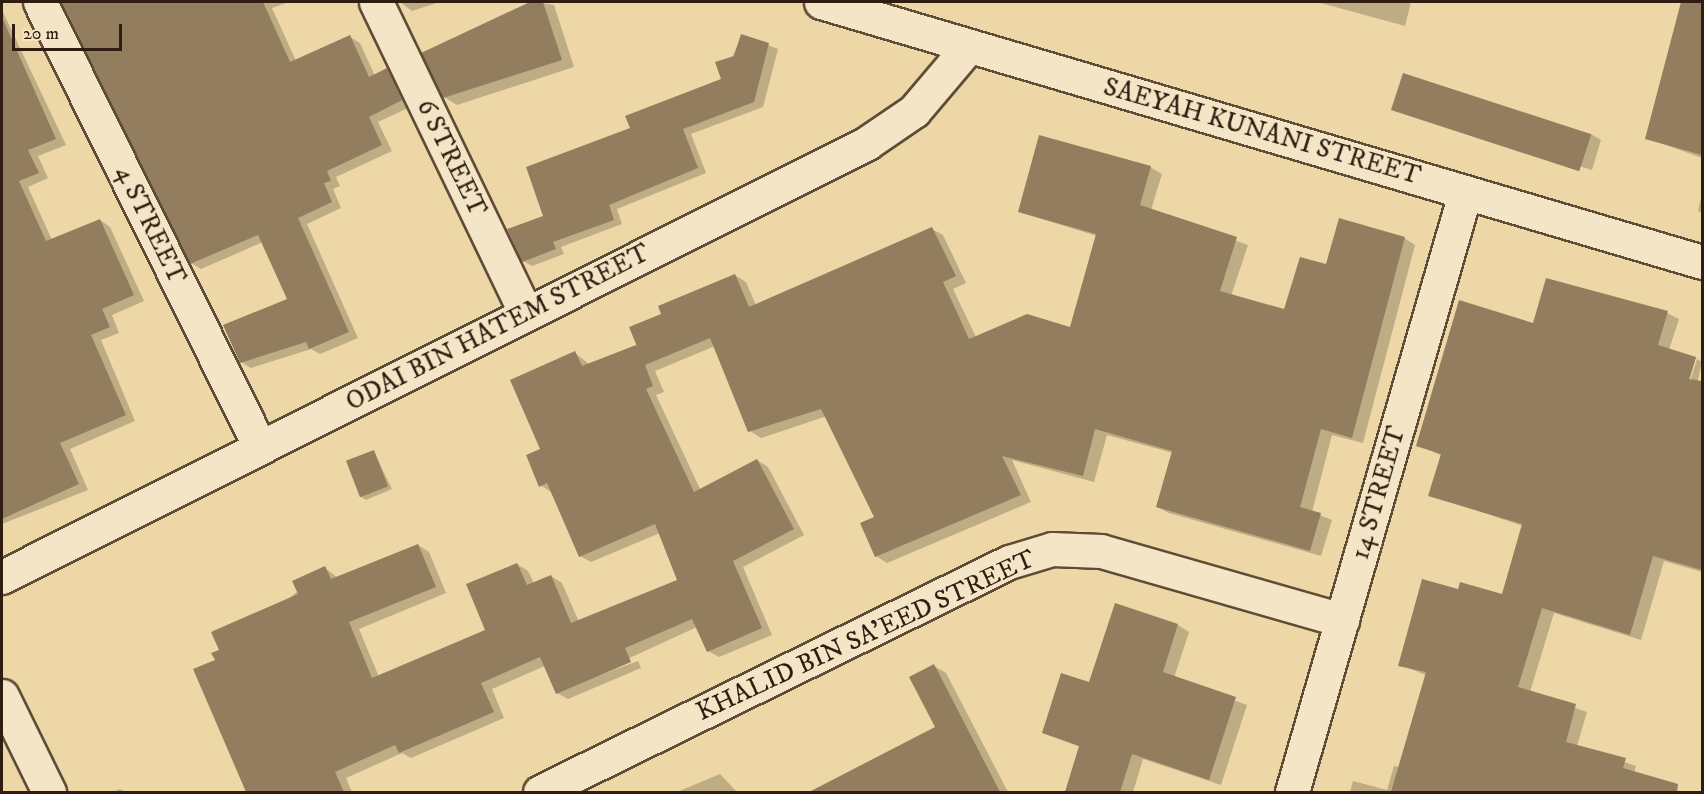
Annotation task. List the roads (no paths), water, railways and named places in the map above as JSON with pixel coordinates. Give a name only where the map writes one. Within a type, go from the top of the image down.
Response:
[{"type":"street","name":"4 STREET","points":[[40,2],[260,448]]},
{"type":"street","name":"6 STREET","points":[[376,2],[526,314]]},
{"type":"street","name":"SAEYAH KUNANI STREET","points":[[821,2],[1702,262]]},
{"type":"street","name":"ODAI BIN HATEM STREET","points":[[2,577],[867,143],[934,91],[969,46]]},
{"type":"street","name":"14 STREET","points":[[1292,792],[1465,193]]},
{"type":"street","name":"KHALID BIN SA'EED STREET","points":[[540,792],[1010,562],[1052,549],[1101,551],[1342,620]]},
{"type":"street","points":[[2,696],[49,792]]}]
